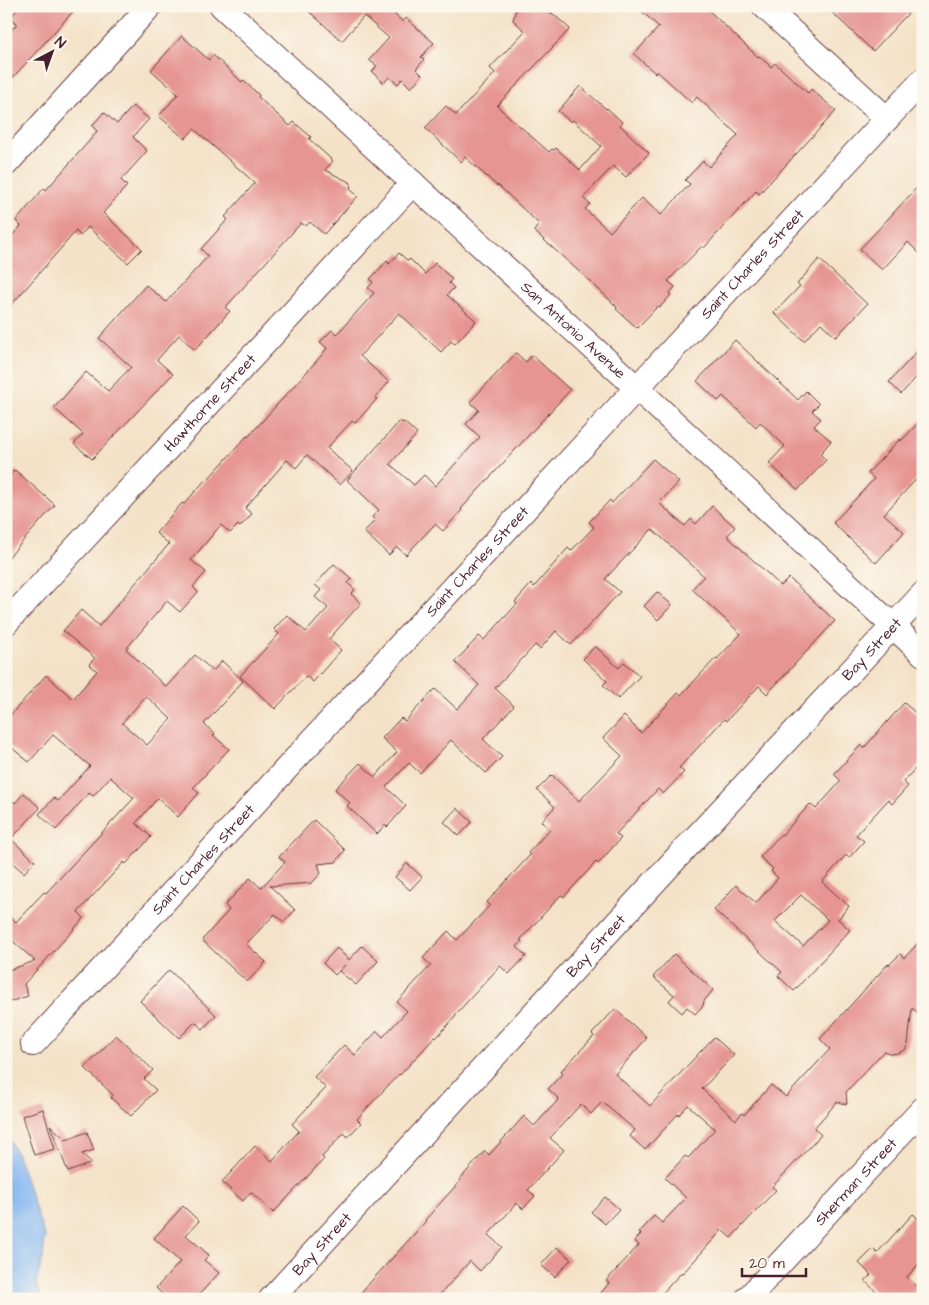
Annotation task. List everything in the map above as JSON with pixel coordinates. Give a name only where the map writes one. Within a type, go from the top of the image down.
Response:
[{"type":"street","points":[[6,164],[150,6]]},
{"type":"street","name":"San Antonio Avenue","points":[[222,6],[923,654]]},
{"type":"street","points":[[764,6],[887,119]]},
{"type":"street","name":"Saint Charles Street","points":[[33,1044],[923,80]]},
{"type":"street","name":"Hawthorne Street","points":[[6,623],[413,183]]},
{"type":"street","name":"Bay Street","points":[[272,1299],[670,865],[923,594]]},
{"type":"street","name":"Sherman Street","points":[[748,1299],[923,1109]]},
{"type":"water","points":[[6,1135],[17,1154],[45,1237],[43,1258],[36,1283],[42,1299],[6,1299]]},
{"type":"building","points":[[20,6],[78,6],[6,85],[6,36],[17,24],[10,18]]},
{"type":"building","points":[[303,6],[385,6],[403,22],[406,18],[434,43],[421,57],[424,60],[416,69],[422,75],[411,88],[402,79],[398,84],[389,77],[384,83],[372,72],[377,66],[369,60],[389,38],[364,16],[342,41]]},
{"type":"building","points":[[517,6],[543,6],[570,29],[497,106],[549,152],[556,148],[580,170],[601,146],[573,120],[571,122],[558,111],[580,86],[622,122],[620,125],[649,153],[626,177],[613,166],[583,198],[590,204],[585,209],[610,232],[642,198],[661,215],[690,184],[685,180],[703,161],[709,167],[738,135],[697,97],[692,103],[657,71],[655,73],[634,54],[659,27],[636,6],[704,6],[758,57],[771,67],[775,63],[808,93],[811,89],[836,111],[759,194],[756,191],[704,248],[702,246],[668,281],[675,287],[669,294],[671,295],[637,328],[593,284],[534,231],[539,224],[498,185],[465,157],[461,162],[425,128],[446,106],[456,115],[495,73],[490,68],[525,31],[513,20]]},
{"type":"building","points":[[825,6],[915,6],[873,51]]},
{"type":"building","points":[[182,36],[209,60],[213,55],[242,82],[243,80],[259,95],[258,97],[290,126],[294,122],[311,137],[309,139],[333,161],[325,170],[351,183],[350,189],[358,196],[324,234],[310,222],[306,226],[301,223],[225,308],[230,311],[195,350],[179,335],[157,360],[173,374],[92,459],[74,444],[83,434],[54,408],[86,372],[108,391],[131,367],[99,338],[146,285],[166,302],[208,256],[201,249],[228,219],[225,217],[255,183],[194,129],[185,139],[159,116],[178,94],[151,70]]},
{"type":"building","points":[[133,106],[149,119],[133,137],[147,151],[121,180],[127,186],[103,213],[142,249],[128,263],[88,227],[80,236],[76,231],[6,311],[6,242],[21,226],[16,221],[44,188],[46,190],[91,139],[97,131],[92,126],[104,112],[117,124]]},
{"type":"building","points":[[923,181],[923,257],[908,242],[882,270],[860,249]]},
{"type":"building","points":[[399,253],[408,261],[410,259],[425,274],[435,263],[452,279],[449,283],[454,288],[447,295],[476,321],[455,344],[451,341],[441,352],[399,313],[360,356],[389,382],[375,398],[377,399],[355,423],[352,421],[327,448],[353,471],[340,485],[307,455],[296,468],[287,460],[245,508],[252,514],[240,527],[238,525],[230,533],[221,525],[191,560],[206,572],[193,587],[198,592],[180,612],[167,601],[126,649],[166,687],[195,655],[213,671],[222,661],[243,681],[204,724],[229,749],[193,788],[199,793],[178,817],[158,798],[136,823],[151,837],[126,864],[124,862],[78,912],[84,918],[24,984],[28,996],[6,1003],[6,971],[35,961],[6,935],[6,913],[16,922],[44,892],[46,893],[134,798],[110,777],[93,796],[89,793],[56,830],[39,814],[54,798],[58,801],[90,766],[53,735],[29,762],[6,743],[6,720],[46,675],[73,699],[97,671],[89,664],[95,658],[63,631],[81,610],[99,626],[169,544],[156,533],[182,503],[184,504],[248,437],[321,356],[327,348],[320,342],[332,330],[337,334],[374,293],[368,288],[373,282],[370,279],[387,261],[389,264]],"holes":[[[146,696],[171,719],[147,745],[122,723]]]},
{"type":"building","points":[[819,259],[867,304],[836,337],[821,323],[804,341],[774,313],[800,286],[797,284]]},
{"type":"building","points":[[735,340],[798,400],[806,391],[819,404],[812,411],[821,419],[814,426],[831,441],[820,454],[826,460],[798,490],[769,463],[785,446],[760,422],[756,427],[723,396],[718,401],[697,381]]},
{"type":"building","points":[[923,345],[923,370],[901,394],[889,382]]},
{"type":"building","points":[[516,353],[526,362],[532,355],[570,390],[443,531],[435,524],[406,555],[397,547],[389,555],[364,532],[375,520],[372,517],[379,510],[347,480],[400,421],[404,422],[417,434],[390,464],[414,485],[424,475],[435,486],[480,437],[466,424],[479,410],[470,402]]},
{"type":"building","points":[[923,418],[923,472],[884,514],[904,532],[876,563],[833,523],[874,479],[868,473]]},
{"type":"building","points":[[653,459],[679,482],[659,503],[685,526],[691,519],[696,524],[712,506],[735,527],[727,536],[781,586],[789,578],[835,621],[767,694],[759,686],[726,721],[724,719],[679,768],[684,772],[663,794],[658,789],[616,834],[621,838],[598,864],[596,862],[564,897],[561,895],[520,940],[522,941],[517,947],[526,956],[509,974],[500,966],[436,1038],[357,1119],[361,1123],[348,1137],[344,1133],[322,1157],[324,1159],[273,1213],[251,1192],[243,1201],[222,1182],[255,1146],[272,1161],[299,1131],[292,1124],[326,1088],[314,1077],[344,1045],[355,1055],[377,1031],[383,1037],[407,1011],[397,1002],[431,965],[423,958],[448,931],[457,940],[490,905],[487,902],[530,855],[528,853],[550,829],[541,821],[555,807],[537,790],[552,775],[579,801],[622,756],[603,738],[624,716],[641,733],[678,693],[681,695],[741,634],[692,589],[704,576],[652,529],[605,579],[620,592],[571,645],[556,631],[540,649],[535,645],[495,688],[514,706],[483,739],[502,757],[486,773],[451,740],[420,773],[409,763],[386,787],[406,806],[387,827],[385,825],[377,834],[347,806],[350,803],[335,789],[360,763],[375,777],[397,752],[382,738],[401,718],[405,721],[435,689],[457,709],[479,685],[455,662],[479,636],[484,640],[517,604],[515,602],[531,584],[534,587],[568,548],[571,551],[594,527],[589,522],[610,500],[612,503]]},
{"type":"building","points":[[15,470],[55,505],[6,560],[6,479]]},
{"type":"building","points":[[334,564],[352,579],[348,583],[355,590],[351,594],[361,603],[329,639],[341,650],[313,682],[306,676],[275,709],[240,676],[279,634],[274,629],[287,615],[306,632],[328,608],[315,597],[321,590],[315,585]]},
{"type":"building","points":[[657,592],[672,605],[658,620],[644,606]]},
{"type":"building","points":[[595,646],[619,668],[624,662],[640,676],[618,699],[603,685],[607,681],[583,659]]},
{"type":"building","points":[[904,703],[923,719],[923,760],[903,782],[908,786],[892,804],[888,800],[856,835],[864,841],[849,858],[846,855],[822,882],[849,906],[838,919],[850,930],[794,991],[778,976],[782,972],[714,910],[736,885],[756,903],[778,878],[771,871],[773,869],[760,857],[810,804],[816,809],[841,781],[834,774],[861,745],[864,748]],"holes":[[[801,895],[828,920],[803,946],[775,921]]]},
{"type":"building","points":[[24,793],[40,808],[11,839],[35,861],[24,873],[6,857],[6,794],[15,803]]},
{"type":"building","points":[[457,808],[472,822],[459,836],[444,822]]},
{"type":"building","points":[[314,820],[345,850],[336,862],[318,864],[321,873],[312,883],[270,886],[295,910],[284,922],[275,914],[246,944],[266,962],[247,982],[202,940],[229,910],[225,905],[250,878],[261,888],[285,862],[279,857]]},
{"type":"building","points":[[407,863],[422,877],[410,890],[395,877]]},
{"type":"building","points":[[923,938],[923,1017],[912,1008],[908,1044],[905,1050],[891,1054],[884,1051],[846,1092],[847,1104],[837,1102],[814,1128],[821,1135],[772,1187],[776,1190],[731,1238],[722,1230],[657,1299],[596,1299],[609,1283],[606,1281],[639,1245],[634,1241],[654,1216],[662,1223],[686,1198],[665,1178],[685,1156],[688,1158],[715,1129],[688,1105],[645,1150],[630,1136],[635,1130],[602,1102],[591,1114],[581,1104],[550,1138],[564,1150],[528,1190],[535,1196],[523,1209],[517,1203],[488,1235],[502,1247],[480,1271],[470,1261],[436,1299],[355,1299],[426,1221],[485,1151],[489,1155],[524,1116],[534,1126],[559,1099],[548,1089],[563,1073],[561,1071],[594,1036],[592,1034],[615,1009],[647,1038],[615,1074],[650,1106],[714,1037],[734,1055],[702,1089],[736,1120],[742,1113],[744,1115],[771,1085],[786,1097],[830,1049],[820,1039],[888,964],[900,954],[904,958]]},
{"type":"building","points":[[362,946],[378,961],[356,985],[339,971],[335,975],[323,963],[337,948],[349,960]]},
{"type":"building","points":[[674,954],[713,990],[704,1001],[703,1006],[695,1014],[687,1007],[682,1013],[669,1001],[674,995],[653,977]]},
{"type":"building","points":[[169,970],[216,1015],[203,1029],[195,1022],[179,1038],[140,1001]]},
{"type":"building","points":[[116,1035],[153,1070],[144,1079],[156,1090],[131,1116],[111,1098],[113,1095],[85,1068]]},
{"type":"building","points":[[43,1109],[55,1149],[34,1155],[22,1116]]},
{"type":"building","points":[[50,1125],[66,1140],[87,1132],[94,1150],[82,1154],[92,1163],[68,1172]]},
{"type":"building","points":[[605,1197],[619,1209],[605,1224],[591,1212]]},
{"type":"building","points":[[183,1206],[199,1221],[186,1235],[209,1255],[204,1260],[219,1273],[195,1299],[168,1299],[156,1288],[180,1262],[154,1238]]},
{"type":"building","points":[[913,1214],[923,1223],[923,1259],[907,1277],[923,1292],[923,1299],[884,1299],[865,1281],[871,1275],[859,1263],[873,1249],[877,1253]]},
{"type":"building","points":[[557,1247],[571,1259],[555,1277],[541,1265]]}]
